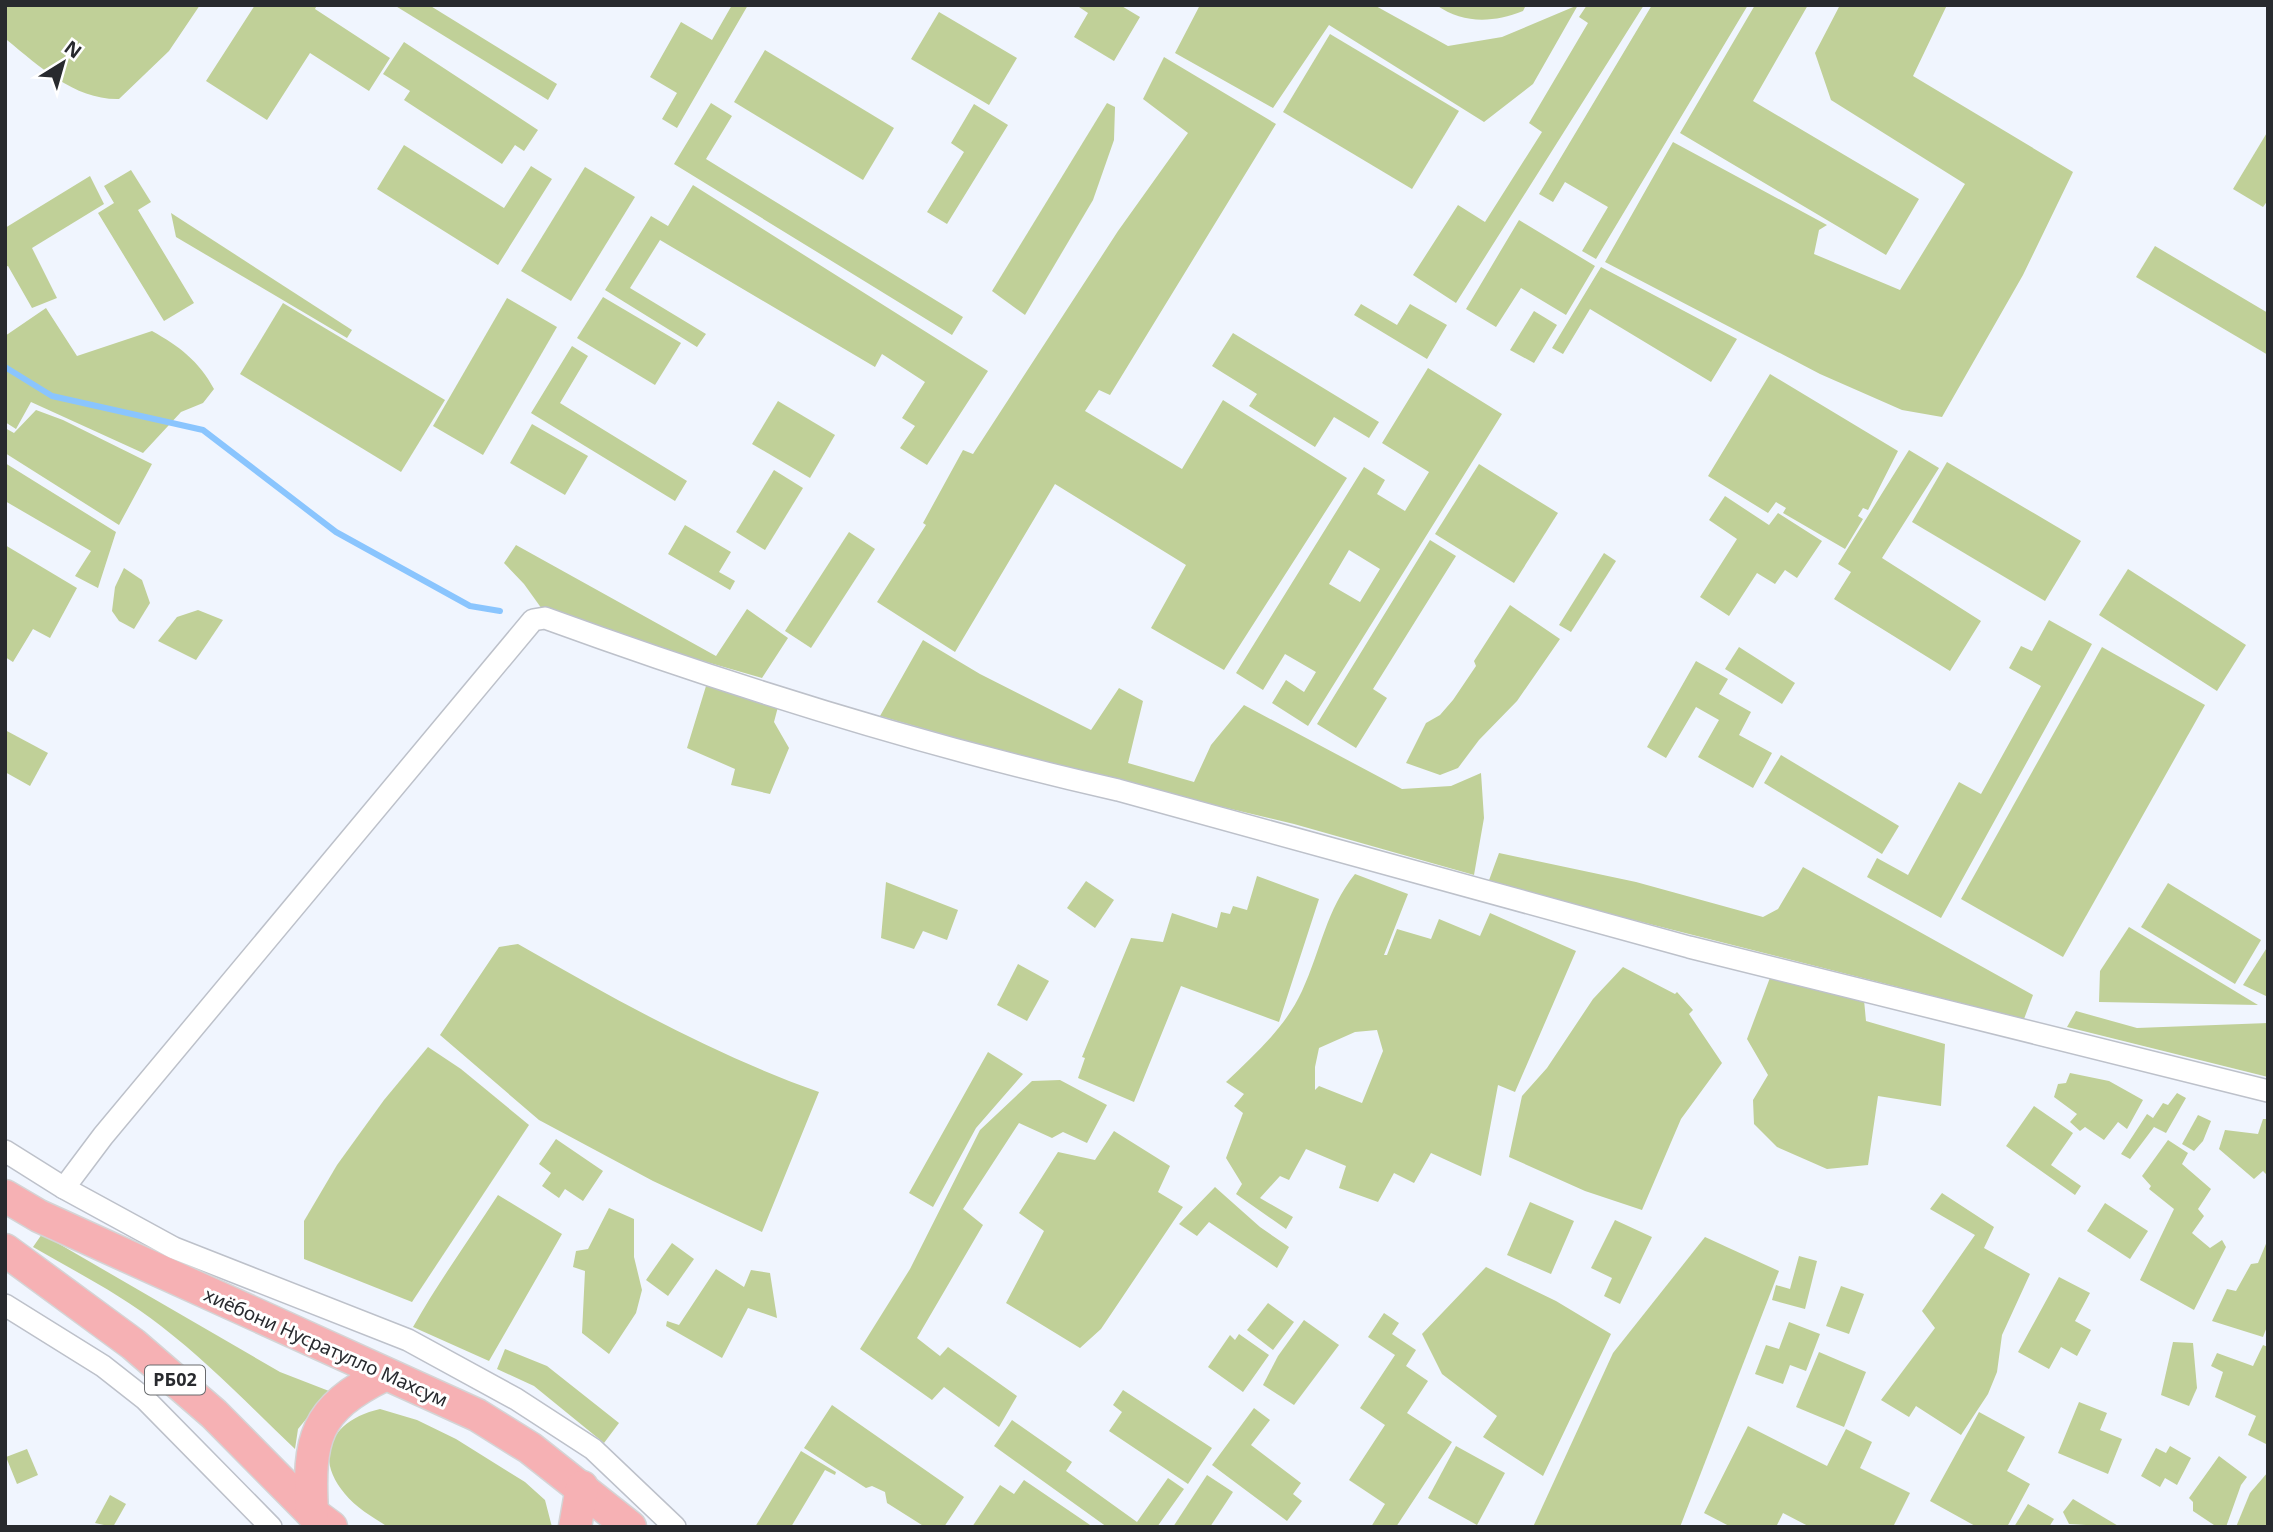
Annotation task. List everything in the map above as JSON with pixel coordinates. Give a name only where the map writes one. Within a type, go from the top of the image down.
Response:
[{"type":"highway","name":"хиёбони Нусратулло Махсум","points":[[5,1196],[40,1216],[384,1375],[477,1415],[582,1487],[630,1527]]},
{"type":"highway","name":"РБ02","points":[[5,1250],[153,1362],[214,1414],[322,1520]]},
{"type":"highway","name":"РБ02","points":[[322,1520],[311,1459],[317,1432],[328,1412],[361,1387],[384,1375]]},
{"type":"highway","points":[[575,1527],[582,1487]]},
{"type":"street","points":[[64,1188],[103,1136],[524,630],[533,620],[545,618],[709,677],[1022,768],[1118,790],[1689,947],[2268,1091]]},
{"type":"street","points":[[5,1151],[64,1188],[174,1248],[408,1340],[516,1399],[593,1449],[675,1527]]},
{"type":"street","points":[[5,1305],[103,1366],[145,1399],[271,1527]]},
{"type":"green space","points":[[8,5],[200,5],[169,51],[119,99],[103,98],[73,88],[45,71],[7,40],[5,8]]},
{"type":"green space","points":[[255,5],[317,5],[315,9],[390,58],[369,91],[310,53],[267,120],[206,81]]},
{"type":"green space","points":[[394,5],[429,5],[557,84],[548,100]]},
{"type":"green space","points":[[732,5],[748,5],[677,128],[662,119],[677,93],[650,77],[681,22],[712,40]]},
{"type":"green space","points":[[1076,5],[1120,5],[1140,17],[1114,61],[1074,37],[1088,13]]},
{"type":"green space","points":[[1200,5],[1374,5],[1448,46],[1502,37],[1578,5],[1533,84],[1484,122],[1329,25],[1273,108],[1175,53]]},
{"type":"green space","points":[[1436,5],[1526,5],[1523,11],[1512,15],[1478,20],[1457,16]]},
{"type":"green space","points":[[1587,5],[1644,5],[1456,303],[1413,275],[1458,205],[1485,222],[1542,132],[1529,123],[1588,23],[1579,17]]},
{"type":"green space","points":[[1652,5],[1748,5],[1596,259],[1582,251],[1608,207],[1565,182],[1553,202],[1539,194]]},
{"type":"green space","points":[[1755,5],[1808,5],[1753,101],[1919,199],[1886,255],[1680,133]]},
{"type":"green space","points":[[1840,5],[1947,5],[1913,76],[2073,172],[2023,275],[1942,417],[1902,410],[1820,374],[1605,262],[1673,142],[1827,225],[1819,230],[1814,254],[1900,290],[1965,184],[1831,100],[1815,53]]},
{"type":"green space","points":[[939,12],[1017,58],[989,105],[911,59]]},
{"type":"green space","points":[[1330,34],[1459,111],[1412,189],[1283,112]]},
{"type":"green space","points":[[404,42],[538,130],[524,151],[515,145],[502,164],[404,100],[410,91],[383,74]]},
{"type":"green space","points":[[765,50],[894,128],[863,180],[734,102]]},
{"type":"green space","points":[[1164,57],[1276,124],[1110,395],[1099,390],[1085,411],[1182,469],[1223,400],[1347,478],[1224,670],[1151,628],[1186,565],[1055,484],[955,652],[877,602],[926,525],[923,523],[963,450],[973,454],[1118,231],[1188,133],[1143,99]]},
{"type":"green space","points":[[711,103],[732,116],[706,159],[963,317],[952,335],[674,164]]},
{"type":"green space","points":[[1107,103],[1115,107],[1114,140],[1093,200],[1025,315],[992,291]]},
{"type":"green space","points":[[974,104],[1008,125],[947,224],[927,212],[964,152],[951,143]]},
{"type":"green space","points":[[2268,131],[2268,200],[2263,207],[2233,189]]},
{"type":"green space","points":[[404,145],[504,208],[531,166],[552,179],[498,265],[377,189]]},
{"type":"green space","points":[[585,167],[635,197],[571,301],[521,271]]},
{"type":"green space","points":[[131,170],[151,202],[138,210],[194,303],[164,321],[98,213],[114,203],[104,186]]},
{"type":"green space","points":[[90,176],[104,204],[32,248],[57,298],[32,308],[8,266],[5,267],[5,228]]},
{"type":"green space","points":[[693,185],[988,371],[927,465],[900,448],[915,426],[902,418],[925,382],[882,354],[875,367],[660,240],[630,288],[706,334],[697,347],[605,290],[651,216],[668,226]]},
{"type":"green space","points":[[171,213],[352,330],[347,338],[176,237]]},
{"type":"green space","points":[[1519,220],[1595,266],[1566,315],[1521,288],[1496,327],[1466,309]]},
{"type":"green space","points":[[2155,246],[2268,313],[2268,355],[2136,277]]},
{"type":"green space","points":[[1601,267],[1737,339],[1711,382],[1590,309],[1563,354],[1552,348]]},
{"type":"green space","points":[[603,297],[681,343],[655,385],[577,338]]},
{"type":"green space","points":[[507,298],[557,327],[483,455],[433,426]]},
{"type":"green space","points":[[283,303],[445,400],[401,472],[240,374]]},
{"type":"green space","points":[[1361,304],[1397,325],[1410,304],[1447,325],[1427,359],[1354,315]]},
{"type":"green space","points":[[46,308],[77,356],[152,331],[188,355],[214,389],[203,403],[181,412],[143,453],[31,402],[16,429],[5,422],[5,336]]},
{"type":"green space","points":[[1534,311],[1557,325],[1534,363],[1510,350]]},
{"type":"green space","points":[[1233,333],[1379,422],[1369,438],[1334,417],[1315,447],[1249,406],[1257,394],[1212,366]]},
{"type":"green space","points":[[572,346],[588,356],[560,403],[687,481],[675,501],[531,413]]},
{"type":"green space","points":[[1428,368],[1502,414],[1308,726],[1272,703],[1286,680],[1304,692],[1316,672],[1285,654],[1263,690],[1236,673],[1364,467],[1385,480],[1377,494],[1405,511],[1429,472],[1382,443]],"holes":[[[1349,550],[1380,569],[1360,602],[1329,584]]]},
{"type":"green space","points":[[1770,374],[1898,451],[1868,510],[1863,508],[1858,516],[1863,519],[1845,549],[1783,513],[1786,508],[1776,502],[1768,513],[1708,476]]},
{"type":"green space","points":[[778,401],[835,435],[810,478],[752,444]]},
{"type":"green space","points":[[36,410],[63,420],[152,464],[119,525],[5,453],[5,428],[14,433]]},
{"type":"green space","points":[[532,424],[588,456],[565,495],[510,463]]},
{"type":"green space","points":[[1909,450],[1939,468],[1882,558],[1981,621],[1950,671],[1834,599],[1851,572],[1838,564]]},
{"type":"green space","points":[[1947,462],[2081,541],[2045,601],[1912,522]]},
{"type":"green space","points":[[5,463],[116,532],[98,588],[75,576],[91,551],[5,501]]},
{"type":"green space","points":[[1479,464],[1558,513],[1514,583],[1435,534]]},
{"type":"green space","points":[[774,470],[803,488],[765,550],[736,532]]},
{"type":"green space","points":[[1725,496],[1769,525],[1778,513],[1822,541],[1797,578],[1785,570],[1775,584],[1757,573],[1729,616],[1700,597],[1737,539],[1709,520]]},
{"type":"green space","points":[[685,525],[731,552],[719,572],[735,581],[730,590],[668,554]]},
{"type":"green space","points":[[849,532],[875,549],[811,648],[785,631]]},
{"type":"green space","points":[[1430,540],[1456,556],[1373,689],[1387,698],[1356,748],[1317,724]]},
{"type":"green space","points":[[5,545],[77,588],[50,638],[33,629],[13,662],[5,657]]},
{"type":"green space","points":[[516,545],[716,656],[747,609],[788,638],[762,678],[547,616],[524,584],[504,563]]},
{"type":"green space","points":[[1604,553],[1616,561],[1571,632],[1559,625]]},
{"type":"green space","points":[[124,568],[142,580],[150,603],[134,629],[119,621],[112,611],[115,587]]},
{"type":"green space","points":[[2128,569],[2246,645],[2217,691],[2099,615]]},
{"type":"green space","points":[[1510,605],[1560,639],[1517,701],[1479,740],[1458,768],[1440,775],[1406,763],[1426,723],[1440,715],[1453,700],[1476,666],[1474,661]]},
{"type":"green space","points":[[198,610],[223,620],[196,660],[158,641],[177,617]]},
{"type":"green space","points":[[2049,620],[2092,644],[1941,918],[1867,877],[1877,858],[1908,875],[1959,782],[1981,794],[2041,686],[2009,668],[2021,646],[2032,651]]},
{"type":"green space","points":[[923,640],[980,674],[1091,730],[1119,688],[1143,701],[1128,763],[1194,782],[1211,745],[1244,705],[1402,789],[1451,786],[1481,773],[1484,818],[1474,875],[1294,824],[1071,771],[880,716]]},
{"type":"green space","points":[[1739,647],[1795,683],[1782,704],[1725,669]]},
{"type":"green space","points":[[2102,647],[2205,705],[2063,957],[1961,899]]},
{"type":"green space","points":[[1696,661],[1728,679],[1719,694],[1751,712],[1739,735],[1772,753],[1753,788],[1698,757],[1719,720],[1696,707],[1666,758],[1647,747]]},
{"type":"green space","points":[[706,686],[779,703],[774,722],[789,748],[770,794],[731,785],[735,769],[687,748]]},
{"type":"green space","points":[[5,730],[48,753],[30,786],[5,772]]},
{"type":"green space","points":[[1781,755],[1899,826],[1882,854],[1764,783]]},
{"type":"green space","points":[[1499,853],[1636,882],[1763,917],[1778,909],[1803,867],[2033,995],[2024,1019],[1488,883]]},
{"type":"green space","points":[[1355,874],[1408,894],[1384,955],[1387,955],[1397,929],[1431,939],[1439,919],[1480,936],[1490,913],[1576,951],[1515,1092],[1498,1085],[1481,1176],[1431,1153],[1414,1183],[1394,1173],[1378,1202],[1339,1188],[1346,1166],[1306,1149],[1289,1180],[1280,1176],[1260,1198],[1293,1217],[1286,1229],[1236,1194],[1242,1184],[1226,1158],[1243,1113],[1234,1106],[1244,1094],[1226,1082],[1268,1040],[1295,1004],[1309,976],[1330,916]],"holes":[[[1377,1030],[1383,1051],[1362,1103],[1319,1086],[1315,1090],[1315,1067],[1319,1048],[1355,1032]]]},
{"type":"green space","points":[[1257,876],[1319,899],[1279,1022],[1181,986],[1134,1102],[1078,1078],[1085,1058],[1082,1057],[1131,938],[1163,942],[1172,913],[1217,928],[1221,912],[1230,914],[1233,906],[1247,910]]},
{"type":"green space","points":[[1086,881],[1114,900],[1095,928],[1067,908]]},
{"type":"green space","points":[[886,882],[958,910],[947,940],[923,931],[914,949],[881,938]]},
{"type":"green space","points":[[2168,883],[2261,940],[2235,984],[2141,927]]},
{"type":"green space","points":[[2129,927],[2258,1005],[2099,1002],[2100,971]]},
{"type":"green space","points":[[518,944],[703,1043],[819,1092],[762,1232],[653,1181],[539,1120],[440,1035],[499,947]]},
{"type":"green space","points":[[2268,946],[2268,997],[2243,985]]},
{"type":"green space","points":[[1018,964],[1049,981],[1027,1021],[997,1005]]},
{"type":"green space","points":[[1623,967],[1675,994],[1677,992],[1693,1010],[1689,1014],[1722,1063],[1681,1119],[1642,1210],[1585,1191],[1509,1157],[1522,1096],[1547,1068],[1593,999]]},
{"type":"green space","points":[[1771,975],[1864,1000],[1866,1021],[1945,1044],[1941,1106],[1878,1096],[1868,1165],[1827,1169],[1777,1147],[1754,1124],[1753,1100],[1768,1075],[1747,1039]]},
{"type":"green space","points":[[2076,1011],[2137,1028],[2268,1023],[2268,1077],[2067,1027]]},
{"type":"green space","points":[[428,1047],[461,1069],[529,1125],[412,1302],[304,1259],[304,1221],[337,1165],[384,1100]]},
{"type":"green space","points":[[988,1052],[1023,1074],[976,1128],[933,1207],[909,1193]]},
{"type":"green space","points":[[2070,1073],[2109,1081],[2143,1100],[2127,1129],[2118,1122],[2104,1140],[2085,1127],[2080,1131],[2070,1122],[2077,1114],[2054,1097],[2058,1084],[2066,1083]]},
{"type":"green space","points":[[1060,1080],[1107,1105],[1087,1143],[1063,1132],[1052,1138],[1019,1123],[963,1209],[983,1225],[917,1338],[940,1356],[948,1347],[1017,1396],[999,1427],[944,1387],[932,1400],[860,1349],[910,1269],[980,1130],[1032,1081]]},
{"type":"green space","points":[[2177,1093],[2186,1098],[2166,1133],[2154,1127],[2130,1159],[2121,1154],[2147,1114],[2153,1118],[2163,1103],[2168,1105]]},
{"type":"green space","points":[[2034,1106],[2073,1133],[2051,1165],[2081,1186],[2075,1195],[2006,1146]]},
{"type":"green space","points":[[2198,1115],[2211,1121],[2203,1141],[2194,1151],[2182,1144]]},
{"type":"green space","points":[[2263,1119],[2268,1119],[2268,1176],[2263,1171],[2254,1179],[2219,1149],[2225,1130],[2258,1134]]},
{"type":"green space","points":[[1114,1131],[1170,1166],[1158,1192],[1183,1207],[1101,1329],[1080,1348],[1006,1303],[1044,1231],[1019,1213],[1058,1152],[1095,1160]]},
{"type":"green space","points":[[556,1139],[603,1171],[583,1201],[565,1189],[559,1198],[542,1186],[551,1173],[539,1164]]},
{"type":"green space","points":[[2168,1140],[2188,1153],[2182,1164],[2211,1189],[2198,1209],[2204,1216],[2192,1233],[2210,1248],[2222,1240],[2226,1247],[2194,1310],[2140,1280],[2174,1209],[2149,1189],[2151,1186],[2142,1176]]},
{"type":"green space","points":[[1215,1187],[1260,1227],[1289,1247],[1277,1268],[1209,1222],[1197,1236],[1179,1224]]},
{"type":"green space","points":[[1942,1193],[1994,1227],[1984,1248],[2030,1274],[2002,1335],[1997,1372],[1988,1394],[1961,1435],[1916,1406],[1909,1417],[1881,1400],[1935,1328],[1922,1311],[1975,1235],[1930,1209]]},
{"type":"green space","points":[[498,1195],[562,1234],[489,1361],[413,1327]]},
{"type":"green space","points":[[1530,1202],[1574,1221],[1551,1274],[1507,1255]]},
{"type":"green space","points":[[2105,1203],[2148,1231],[2130,1259],[2087,1231]]},
{"type":"green space","points":[[609,1208],[634,1219],[634,1257],[642,1290],[636,1313],[609,1354],[582,1333],[585,1271],[573,1267],[576,1251],[588,1249]]},
{"type":"green space","points":[[1615,1220],[1652,1237],[1620,1304],[1604,1296],[1612,1278],[1591,1268]]},
{"type":"green space","points":[[42,1234],[280,1372],[329,1391],[298,1429],[295,1449],[213,1370],[161,1326],[115,1294],[33,1247]]},
{"type":"green space","points":[[1705,1237],[1779,1271],[1680,1527],[1533,1527],[1613,1353]]},
{"type":"green space","points":[[2268,1239],[2268,1324],[2263,1337],[2212,1321],[2227,1289],[2236,1291],[2251,1264],[2258,1263]]},
{"type":"green space","points":[[672,1243],[694,1259],[668,1296],[646,1280]]},
{"type":"green space","points":[[1799,1256],[1817,1261],[1805,1309],[1772,1300],[1776,1285],[1790,1289]]},
{"type":"green space","points":[[1486,1267],[1556,1301],[1611,1334],[1543,1476],[1483,1437],[1497,1416],[1442,1374],[1422,1334]]},
{"type":"green space","points":[[716,1269],[744,1287],[751,1270],[770,1273],[777,1318],[748,1308],[722,1358],[666,1326],[667,1321],[679,1325]]},
{"type":"green space","points":[[2059,1277],[2090,1293],[2075,1321],[2091,1330],[2077,1356],[2061,1347],[2049,1369],[2018,1352]]},
{"type":"green space","points":[[1841,1286],[1864,1294],[1849,1334],[1826,1326]]},
{"type":"green space","points":[[1268,1303],[1294,1322],[1273,1350],[1247,1330]]},
{"type":"green space","points":[[1384,1313],[1399,1323],[1392,1334],[1416,1350],[1406,1366],[1428,1381],[1407,1413],[1452,1442],[1396,1527],[1371,1527],[1385,1504],[1349,1480],[1385,1425],[1360,1408],[1395,1355],[1368,1337]]},
{"type":"green space","points":[[1304,1320],[1339,1345],[1294,1405],[1263,1385],[1278,1356]]},
{"type":"green space","points":[[1789,1322],[1820,1334],[1806,1371],[1790,1365],[1783,1384],[1755,1374],[1766,1345],[1779,1349]]},
{"type":"green space","points":[[1239,1334],[1269,1355],[1243,1392],[1208,1367],[1230,1335],[1235,1340]]},
{"type":"green space","points":[[2173,1342],[2193,1343],[2197,1388],[2189,1406],[2161,1395]]},
{"type":"green space","points":[[2263,1345],[2268,1347],[2268,1445],[2248,1435],[2256,1416],[2215,1397],[2223,1372],[2211,1366],[2217,1353],[2253,1366]]},
{"type":"green space","points":[[505,1349],[547,1366],[619,1423],[604,1443],[534,1386],[497,1369]]},
{"type":"green space","points":[[1819,1352],[1866,1372],[1844,1427],[1796,1407]]},
{"type":"green space","points":[[1123,1390],[1212,1448],[1188,1484],[1109,1431],[1122,1412],[1113,1405]]},
{"type":"green space","points":[[2079,1402],[2107,1413],[2100,1430],[2122,1439],[2108,1474],[2058,1453]]},
{"type":"green space","points":[[832,1405],[964,1497],[944,1527],[925,1527],[887,1503],[885,1492],[872,1486],[866,1488],[804,1448]]},
{"type":"green space","points":[[1254,1408],[1270,1420],[1251,1445],[1301,1483],[1293,1494],[1302,1501],[1287,1521],[1212,1465]]},
{"type":"green space","points":[[380,1409],[417,1420],[456,1439],[525,1482],[545,1500],[552,1527],[388,1527],[365,1512],[349,1499],[335,1479],[329,1452],[340,1430],[364,1414]]},
{"type":"green space","points":[[1979,1412],[2025,1437],[2007,1471],[2030,1484],[2007,1527],[1977,1527],[1930,1501]]},
{"type":"green space","points":[[1012,1420],[1072,1462],[1066,1471],[1137,1522],[1168,1478],[1184,1489],[1157,1527],[1107,1527],[994,1446]]},
{"type":"green space","points":[[1748,1426],[1827,1466],[1846,1429],[1872,1442],[1860,1468],[1910,1493],[1893,1527],[1810,1527],[1783,1513],[1776,1527],[1731,1527],[1704,1513]]},
{"type":"green space","points":[[1456,1446],[1505,1473],[1477,1525],[1428,1498]]},
{"type":"green space","points":[[2170,1446],[2191,1458],[2177,1485],[2165,1478],[2160,1487],[2141,1476],[2156,1448],[2166,1453]]},
{"type":"green space","points":[[27,1449],[38,1475],[17,1484],[6,1457]]},
{"type":"green space","points":[[801,1451],[836,1472],[835,1475],[825,1470],[791,1527],[755,1527]]},
{"type":"green space","points":[[2219,1456],[2247,1477],[2241,1485],[2226,1527],[2217,1527],[2193,1511],[2193,1502],[2189,1498]]},
{"type":"green space","points":[[2268,1472],[2268,1527],[2236,1527],[2250,1493]]},
{"type":"green space","points":[[1207,1475],[1233,1492],[1210,1527],[1173,1527]]},
{"type":"green space","points":[[1024,1480],[1093,1527],[972,1527],[1000,1485],[1014,1494]]},
{"type":"green space","points":[[110,1495],[126,1504],[113,1527],[95,1523]]},
{"type":"green space","points":[[2073,1499],[2120,1527],[2069,1524],[2063,1512]]},
{"type":"green space","points":[[2028,1504],[2054,1519],[2049,1527],[2014,1527]]},
{"type":"waterway","points":[[5,367],[52,396],[203,430],[336,532],[470,606],[500,611]]}]
